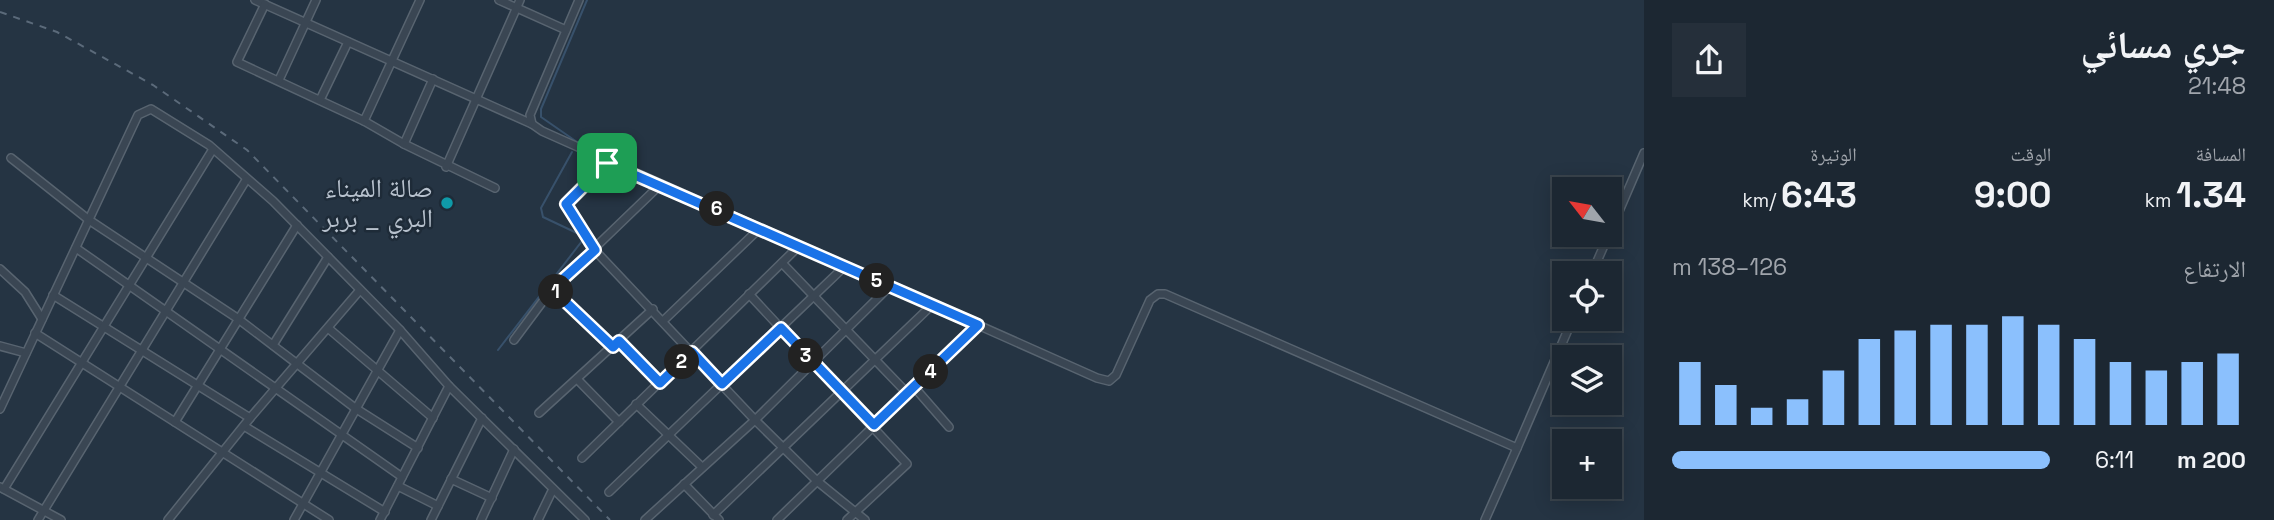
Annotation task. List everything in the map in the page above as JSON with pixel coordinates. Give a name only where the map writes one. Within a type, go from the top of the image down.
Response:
[{"type":"street","points":[[255,0],[532,124],[607,163],[661,184],[1109,381],[1116,374],[1150,300],[1158,294],[1165,294],[1517,448]]},
{"type":"street","points":[[279,80],[316,0]]},
{"type":"street","points":[[364,121],[420,0]]},
{"type":"street","points":[[499,0],[518,4],[566,30]]},
{"type":"street","points":[[532,124],[530,115],[579,0]]},
{"type":"street","points":[[265,4],[237,62],[364,121],[446,167],[495,188]]},
{"type":"street","points":[[446,167],[518,4]]},
{"type":"street","points":[[320,100],[348,42]]},
{"type":"street","points":[[404,144],[433,79]]},
{"type":"street","points":[[0,409],[138,115],[151,109],[214,149],[273,201],[400,330],[449,386],[585,520]]},
{"type":"street","points":[[61,520],[2,488],[214,149]]},
{"type":"street","points":[[1622,203],[1644,153]]},
{"type":"street","points":[[11,158],[89,220],[237,318],[355,408],[418,448]]},
{"type":"street","points":[[607,163],[566,204],[595,250],[755,420],[851,517],[865,520]]},
{"type":"street","points":[[38,520],[180,282],[246,180]]},
{"type":"street","points":[[513,340],[552,289],[661,184]]},
{"type":"street","points":[[174,422],[297,225]]},
{"type":"street","points":[[663,321],[760,228]]},
{"type":"street","points":[[582,458],[799,246]]},
{"type":"street","points":[[76,248],[402,477]]},
{"type":"street","points":[[273,345],[328,257]]},
{"type":"street","points":[[782,263],[874,359],[948,427]]},
{"type":"street","points":[[609,492],[845,266]]},
{"type":"street","points":[[0,269],[25,292],[42,319]]},
{"type":"street","points":[[645,520],[755,420],[890,286]]},
{"type":"street","points":[[552,289],[660,383]]},
{"type":"street","points":[[168,520],[250,418],[360,290]]},
{"type":"street","points":[[749,294],[874,425],[907,464],[851,517]]},
{"type":"street","points":[[53,295],[250,418]]},
{"type":"street","points":[[684,484],[716,517],[932,305]]},
{"type":"street","points":[[539,413],[653,309]]},
{"type":"street","points":[[777,520],[978,325]]},
{"type":"street","points":[[328,328],[376,372],[433,418]]},
{"type":"street","points":[[294,520],[400,330]]},
{"type":"street","points":[[1485,520],[1567,331]]},
{"type":"street","points":[[35,333],[329,520]]},
{"type":"street","points":[[0,346],[26,353]]},
{"type":"street","points":[[578,379],[619,422]]},
{"type":"street","points":[[380,520],[449,386]]},
{"type":"street","points":[[636,404],[702,467]]},
{"type":"street","points":[[431,520],[482,418]]},
{"type":"street","points":[[244,426],[385,512]]},
{"type":"street","points":[[481,520],[514,449]]},
{"type":"street","points":[[451,480],[492,498]]},
{"type":"street","points":[[398,486],[438,506]]},
{"type":"street","points":[[538,520],[553,489]]},
{"type":"waterway","points":[[577,142],[541,117],[541,109],[587,0]]},
{"type":"waterway","points":[[498,350],[582,241],[581,235],[543,217],[541,208],[572,152]]},
{"type":"railway","points":[[0,12],[57,32],[153,85],[247,150],[610,520]]},
{"type":"place","name":"صالة الميناء البري _ بربر","points":[[447,203]]},
{"type":"route","points":[[607,163],[661,184],[978,325],[874,425],[781,328],[722,384],[692,352],[660,383],[619,341],[613,347],[552,289],[595,250],[588,243],[566,204],[607,163]]}]
